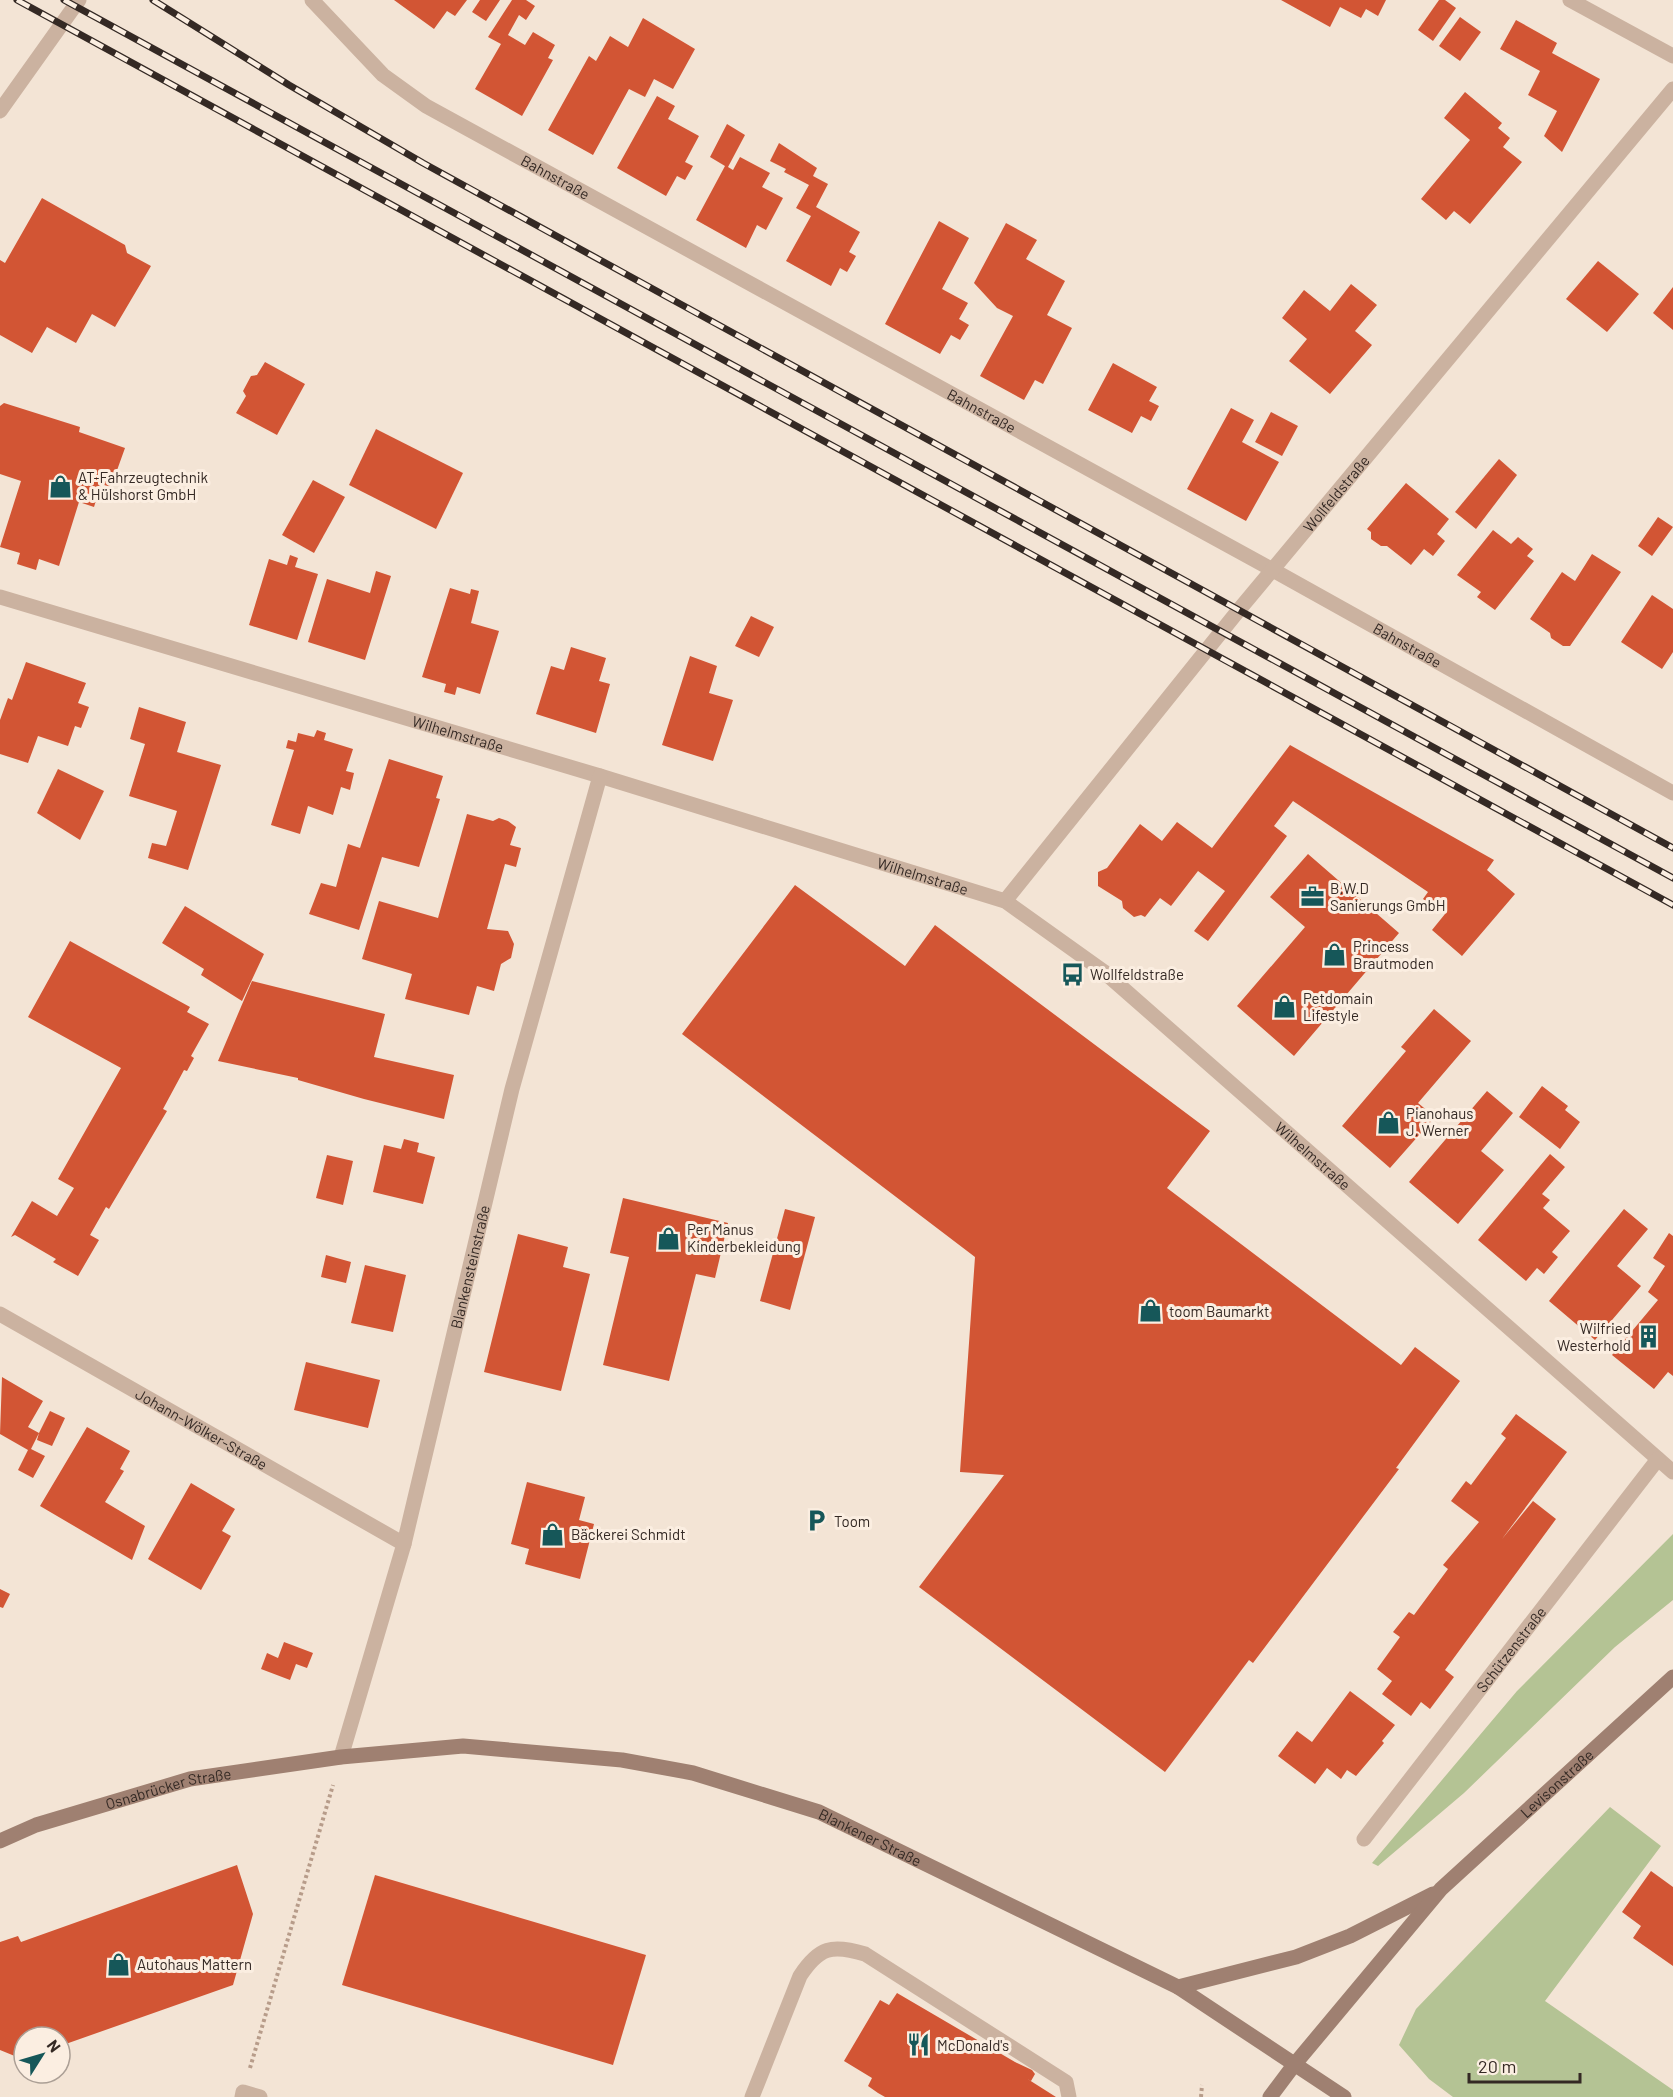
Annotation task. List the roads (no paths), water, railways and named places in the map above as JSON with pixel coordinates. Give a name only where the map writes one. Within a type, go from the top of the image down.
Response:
[{"type":"main road","name":"Levisonstraße","points":[[1270,2097],[1293,2065],[1441,1889],[1673,1677]]},
{"type":"main road","name":"Blankener Straße","points":[[341,1757],[463,1746],[622,1760],[693,1773],[819,1812],[1178,1988],[1344,2097]]},
{"type":"main road","name":"Osnabrücker Straße","points":[[0,1841],[36,1825],[190,1779],[341,1757]]},
{"type":"main road","name":"Levisonstraße","points":[[1178,1988],[1296,1957],[1350,1936],[1441,1889]]},
{"type":"street","points":[[0,111],[79,0]]},
{"type":"street","name":"Bahnstraße","points":[[312,0],[383,75],[426,106],[1273,570],[1673,793]]},
{"type":"street","points":[[1570,0],[1673,57]]},
{"type":"street","name":"Wollfeldstraße","points":[[1005,901],[1273,570],[1673,89]]},
{"type":"street","name":"Wilhelmstraße","points":[[0,597],[600,776],[1005,901],[1103,971],[1673,1472]]},
{"type":"street","name":"Blankensteinstraße","points":[[341,1757],[404,1544],[512,1089],[600,776]]},
{"type":"street","name":"Johann-Wölker-Straße","points":[[0,1314],[404,1544]]},
{"type":"street","name":"Schützenstraße","points":[[1364,1839],[1658,1459]]},
{"type":"street","points":[[752,2097],[800,1976],[809,1961],[823,1951],[842,1947],[865,1954],[1066,2082],[1069,2097]]},
{"type":"street","points":[[243,2095],[260,2097]]},
{"type":"railway","points":[[17,0],[1673,905]]},
{"type":"railway","points":[[64,0],[1673,878]]},
{"type":"railway","points":[[153,0],[289,85],[423,163],[1673,848]]},
{"type":"place","name":"AT-Fahrzeugtechnik & Hülshorst GmbH","points":[[60,486]]},
{"type":"place","name":"B.W.D Sanierungs GmbH","points":[[1312,897]]},
{"type":"place","name":"Princess Brautmoden","points":[[1335,955]]},
{"type":"place","name":"Wollfeldstraße","points":[[1072,974]]},
{"type":"place","name":"Petdomain Lifestyle","points":[[1285,1007]]},
{"type":"place","name":"Pianohaus J. Werner","points":[[1388,1122]]},
{"type":"place","name":"Per Manus Kinderbekleidung","points":[[669,1238]]},
{"type":"place","name":"toom Baumarkt","points":[[1151,1311]]},
{"type":"place","name":"Wilfried Westerhold","points":[[1649,1337]]},
{"type":"place","name":"Toom","points":[[816,1521]]},
{"type":"place","name":"Bäckerei Schmidt","points":[[553,1534]]},
{"type":"place","name":"Autohaus Mattern","points":[[119,1964]]},
{"type":"place","name":"McDonald's","points":[[919,2045]]}]
